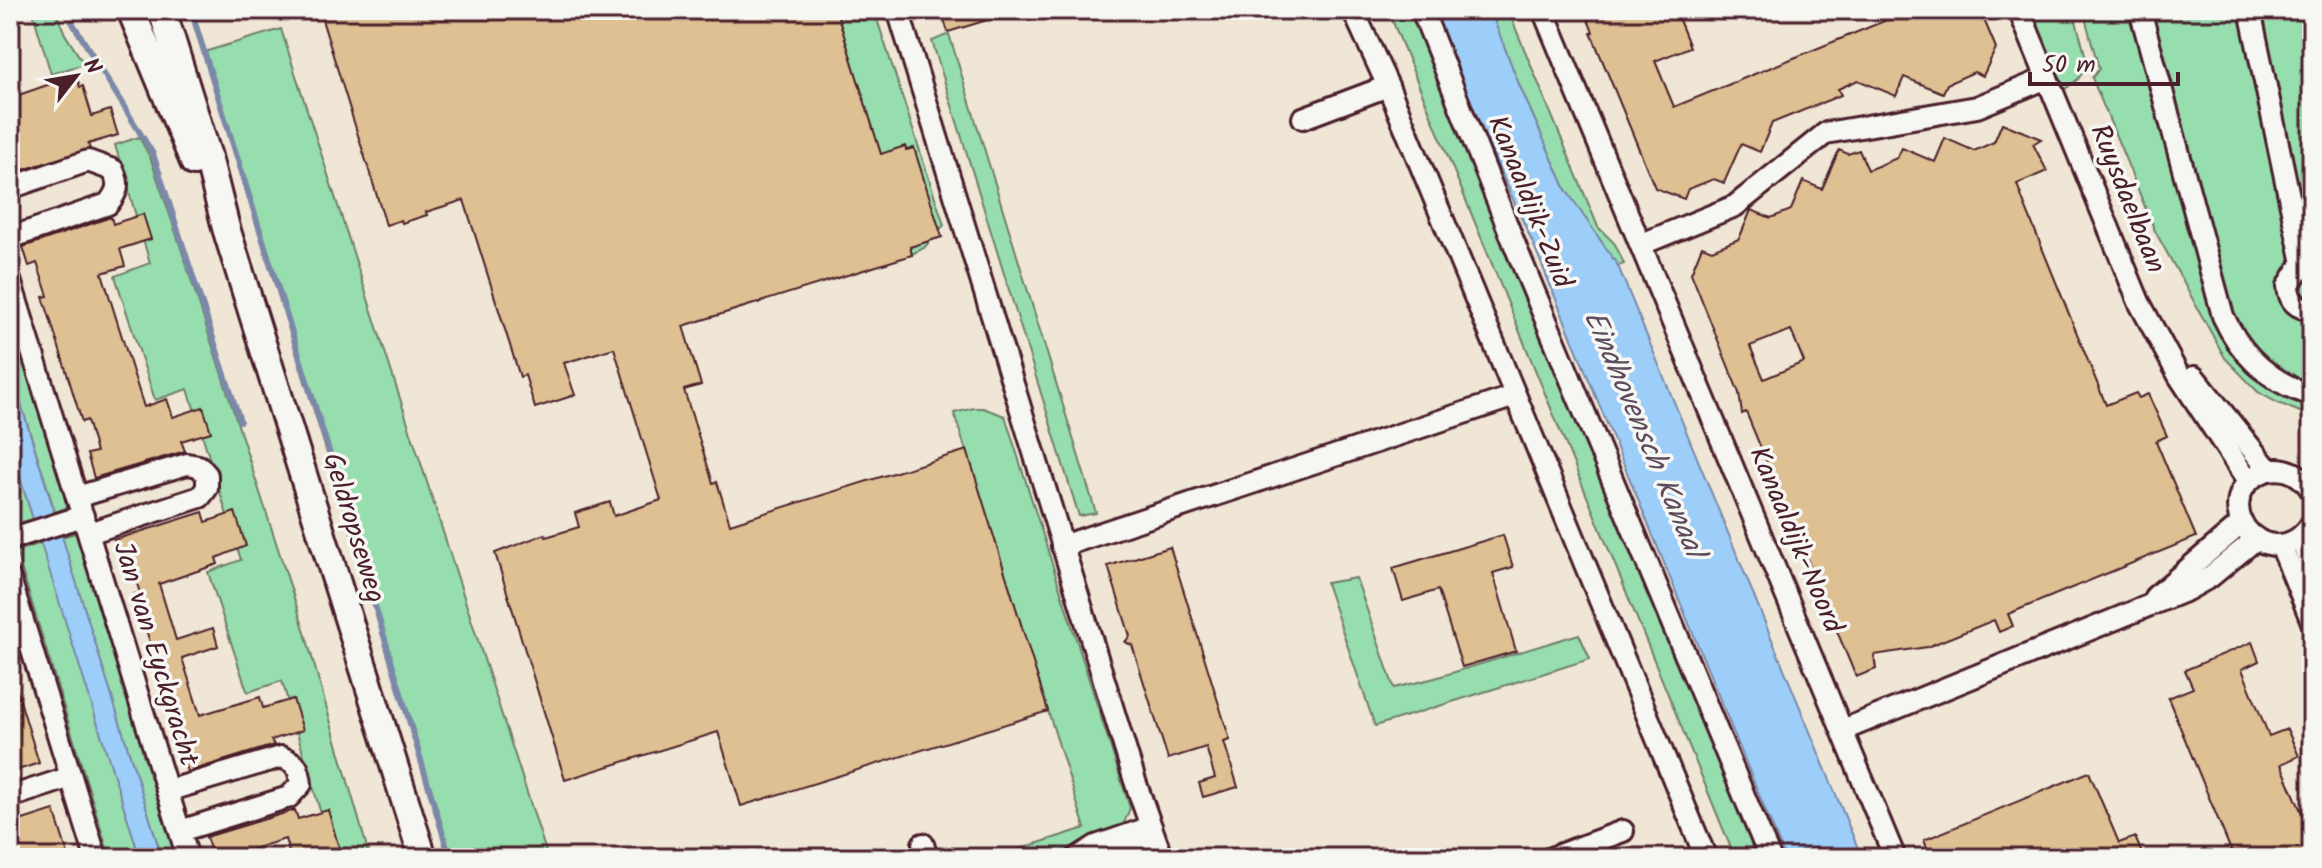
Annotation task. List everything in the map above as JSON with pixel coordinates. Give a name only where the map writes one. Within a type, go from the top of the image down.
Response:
[{"type":"main road","name":"Geldropseweg","points":[[131,10],[195,163],[226,228]]},
{"type":"main road","name":"Geldropseweg","points":[[162,10],[208,157],[226,228],[421,854]]},
{"type":"street","points":[[898,10],[1062,546],[1157,843]]},
{"type":"street","points":[[1353,10],[1388,86],[1706,858]]},
{"type":"street","name":"Kanaaldijk-Zuid","points":[[1422,10],[1518,253],[1770,858]]},
{"type":"street","name":"Kanaaldijk-Noord","points":[[1543,10],[1895,858]]},
{"type":"street","name":"Ruysdaelbaan","points":[[2019,10],[2139,302],[2179,376],[2248,481]]},
{"type":"street","points":[[2140,10],[2223,316],[2240,347],[2260,369],[2284,385],[2312,395]]},
{"type":"street","points":[[2250,10],[2308,268],[2293,274],[2288,292],[2300,308],[2312,309]]},
{"type":"street","points":[[1642,244],[1735,206],[1826,133],[1977,107],[2047,78]]},
{"type":"street","points":[[1303,118],[1388,86]]},
{"type":"street","points":[[10,188],[88,161],[113,170],[119,182],[117,193],[108,204],[10,238]]},
{"type":"street","name":"Jan van Eyckgracht","points":[[10,280],[80,516],[188,858]]},
{"type":"street","name":"Ruysdaelbaan","points":[[2159,338],[2268,469]]},
{"type":"street","points":[[1062,546],[1515,396]]},
{"type":"street","name":"Jan van Eyckgracht","points":[[11,539],[80,516],[187,464],[199,466],[207,475],[207,488],[200,497],[80,516]]},
{"type":"street","points":[[2298,535],[2268,544],[2256,539],[2242,523],[2239,508],[2241,494],[2248,481],[2268,469],[2281,468],[2293,471],[2312,489]]},
{"type":"street","points":[[2146,605],[2242,523]]},
{"type":"street","points":[[2298,535],[2312,571]]},
{"type":"street","points":[[2298,535],[2312,622]]},
{"type":"street","points":[[1843,730],[2163,600],[2210,577],[2256,539]]},
{"type":"street","points":[[10,579],[19,637],[71,777],[96,858]]},
{"type":"street","name":"Jan van Eyckgracht","points":[[167,791],[281,757],[295,762],[300,769],[301,784],[289,797],[180,831]]},
{"type":"street","points":[[10,797],[71,777]]},
{"type":"street","points":[[1551,858],[1623,831]]},
{"type":"street","points":[[1077,858],[1096,846],[1157,843]]},
{"type":"street","points":[[1114,858],[1157,843]]},
{"type":"green space","points":[[32,10],[55,10],[65,34],[84,64],[51,74]]},
{"type":"green space","points":[[836,10],[874,10],[944,225],[924,248],[912,254]]},
{"type":"green space","points":[[1388,10],[1412,10],[1762,858],[1735,858]]},
{"type":"green space","points":[[1490,10],[1508,10],[1598,227],[1615,244],[1624,264],[1618,266],[1566,190]]},
{"type":"green space","points":[[2031,10],[2073,10],[2088,65],[2078,79],[2064,90]]},
{"type":"green space","points":[[2083,10],[2312,10],[2312,417],[2258,392],[2225,358],[2155,231],[2092,78],[2099,69]]},
{"type":"green space","points":[[281,29],[548,858],[451,858],[204,52]]},
{"type":"green space","points":[[949,34],[1096,513],[1079,516],[932,41]]},
{"type":"green space","points":[[139,137],[150,157],[177,236],[303,626],[370,858],[334,858],[282,681],[248,692],[208,572],[241,560],[188,389],[155,400],[115,276],[150,263],[115,145]]},
{"type":"green space","points":[[10,309],[71,506],[55,512],[10,369]]},
{"type":"green space","points":[[974,408],[1005,416],[1130,808],[1122,828],[1102,839],[1045,858],[992,858],[1085,828],[954,413]]},
{"type":"green space","points":[[10,446],[33,519],[10,526]]},
{"type":"green space","points":[[79,532],[181,858],[162,858],[62,537]]},
{"type":"green space","points":[[42,543],[140,858],[110,858],[16,551]]},
{"type":"green space","points":[[1356,578],[1394,688],[1579,634],[1590,659],[1375,726],[1326,583]]},
{"type":"water","name":"Eindhovensch Kanaal","points":[[1434,10],[1490,10],[1566,190],[1618,266],[1862,858],[1785,858],[1535,248],[1465,93]]},
{"type":"water","points":[[10,369],[162,858],[140,858],[10,446]]},
{"type":"building","points":[[319,10],[836,10],[881,154],[905,146],[906,150],[914,148],[942,237],[910,247],[912,255],[683,326],[701,385],[684,390],[713,483],[717,482],[730,524],[967,450],[1048,711],[741,806],[718,732],[565,780],[495,553],[545,534],[546,537],[579,527],[575,513],[610,502],[614,516],[661,500],[614,348],[564,363],[575,395],[535,408],[525,375],[520,377],[464,200],[426,212],[427,215],[386,225]]},
{"type":"building","points":[[941,10],[1006,10],[1007,14],[948,32]]},
{"type":"building","points":[[1584,10],[1675,10],[1690,47],[1655,61],[1674,107],[1911,10],[1980,10],[1996,48],[1983,76],[1974,72],[1947,84],[1943,93],[1904,77],[1896,96],[1858,80],[1838,89],[1841,95],[1772,123],[1760,152],[1741,144],[1724,183],[1714,179],[1688,189],[1684,199],[1655,188]]},
{"type":"building","points":[[76,75],[80,87],[83,86],[92,116],[110,110],[118,135],[88,144],[90,149],[10,174],[10,98]]},
{"type":"building","points":[[2002,123],[2041,139],[2033,144],[2047,171],[2017,184],[2023,201],[2106,405],[2136,393],[2139,398],[2148,394],[2167,436],[2156,441],[2196,537],[2008,614],[2013,626],[1999,632],[1994,620],[1927,647],[1874,655],[1876,669],[1856,677],[1746,412],[1742,414],[1739,393],[1691,273],[1702,246],[1712,250],[1739,239],[1751,210],[1771,218],[1791,210],[1803,181],[1822,189],[1839,150],[1848,154],[1859,150],[1868,170],[1897,158],[1902,148],[1935,162],[1945,138],[1974,151],[1994,142]],"holes":[[[1791,330],[1804,362],[1764,379],[1750,346]]]},
{"type":"building","points":[[143,214],[151,239],[120,249],[125,266],[102,273],[144,407],[167,399],[173,417],[203,407],[211,432],[181,441],[185,451],[94,478],[87,454],[96,452],[87,420],[82,422],[43,297],[48,296],[37,263],[29,266],[23,247],[111,217],[113,224]]},
{"type":"building","points":[[203,512],[206,522],[235,512],[246,546],[216,558],[218,564],[159,584],[176,640],[213,628],[218,646],[182,658],[200,715],[260,697],[263,708],[293,699],[303,730],[271,740],[274,745],[187,772],[135,594],[140,593],[130,562],[121,564],[114,540]]},
{"type":"building","points":[[1503,535],[1513,567],[1493,573],[1516,651],[1462,667],[1438,590],[1403,601],[1393,568]]},
{"type":"building","points":[[1170,547],[1230,740],[1224,742],[1238,787],[1203,797],[1199,783],[1215,778],[1206,747],[1168,759],[1132,645],[1125,642],[1130,636],[1108,566]]},
{"type":"building","points":[[2252,642],[2259,661],[2242,669],[2269,736],[2287,729],[2299,756],[2281,764],[2301,811],[2312,807],[2312,858],[2234,858],[2168,698],[2193,688],[2185,670]]},
{"type":"building","points":[[10,681],[14,681],[39,763],[18,770],[10,743]]},
{"type":"building","points":[[2089,772],[2119,843],[2135,837],[2144,858],[1931,858],[1924,840]]},
{"type":"building","points":[[54,810],[69,858],[10,858],[10,824]]},
{"type":"building","points":[[295,810],[298,819],[328,810],[342,858],[291,858],[285,839],[224,858],[213,858],[206,837]]},
{"type":"waterway","points":[[191,10],[328,448],[450,858]]},
{"type":"waterway","points":[[72,22],[153,154],[240,421]]}]
